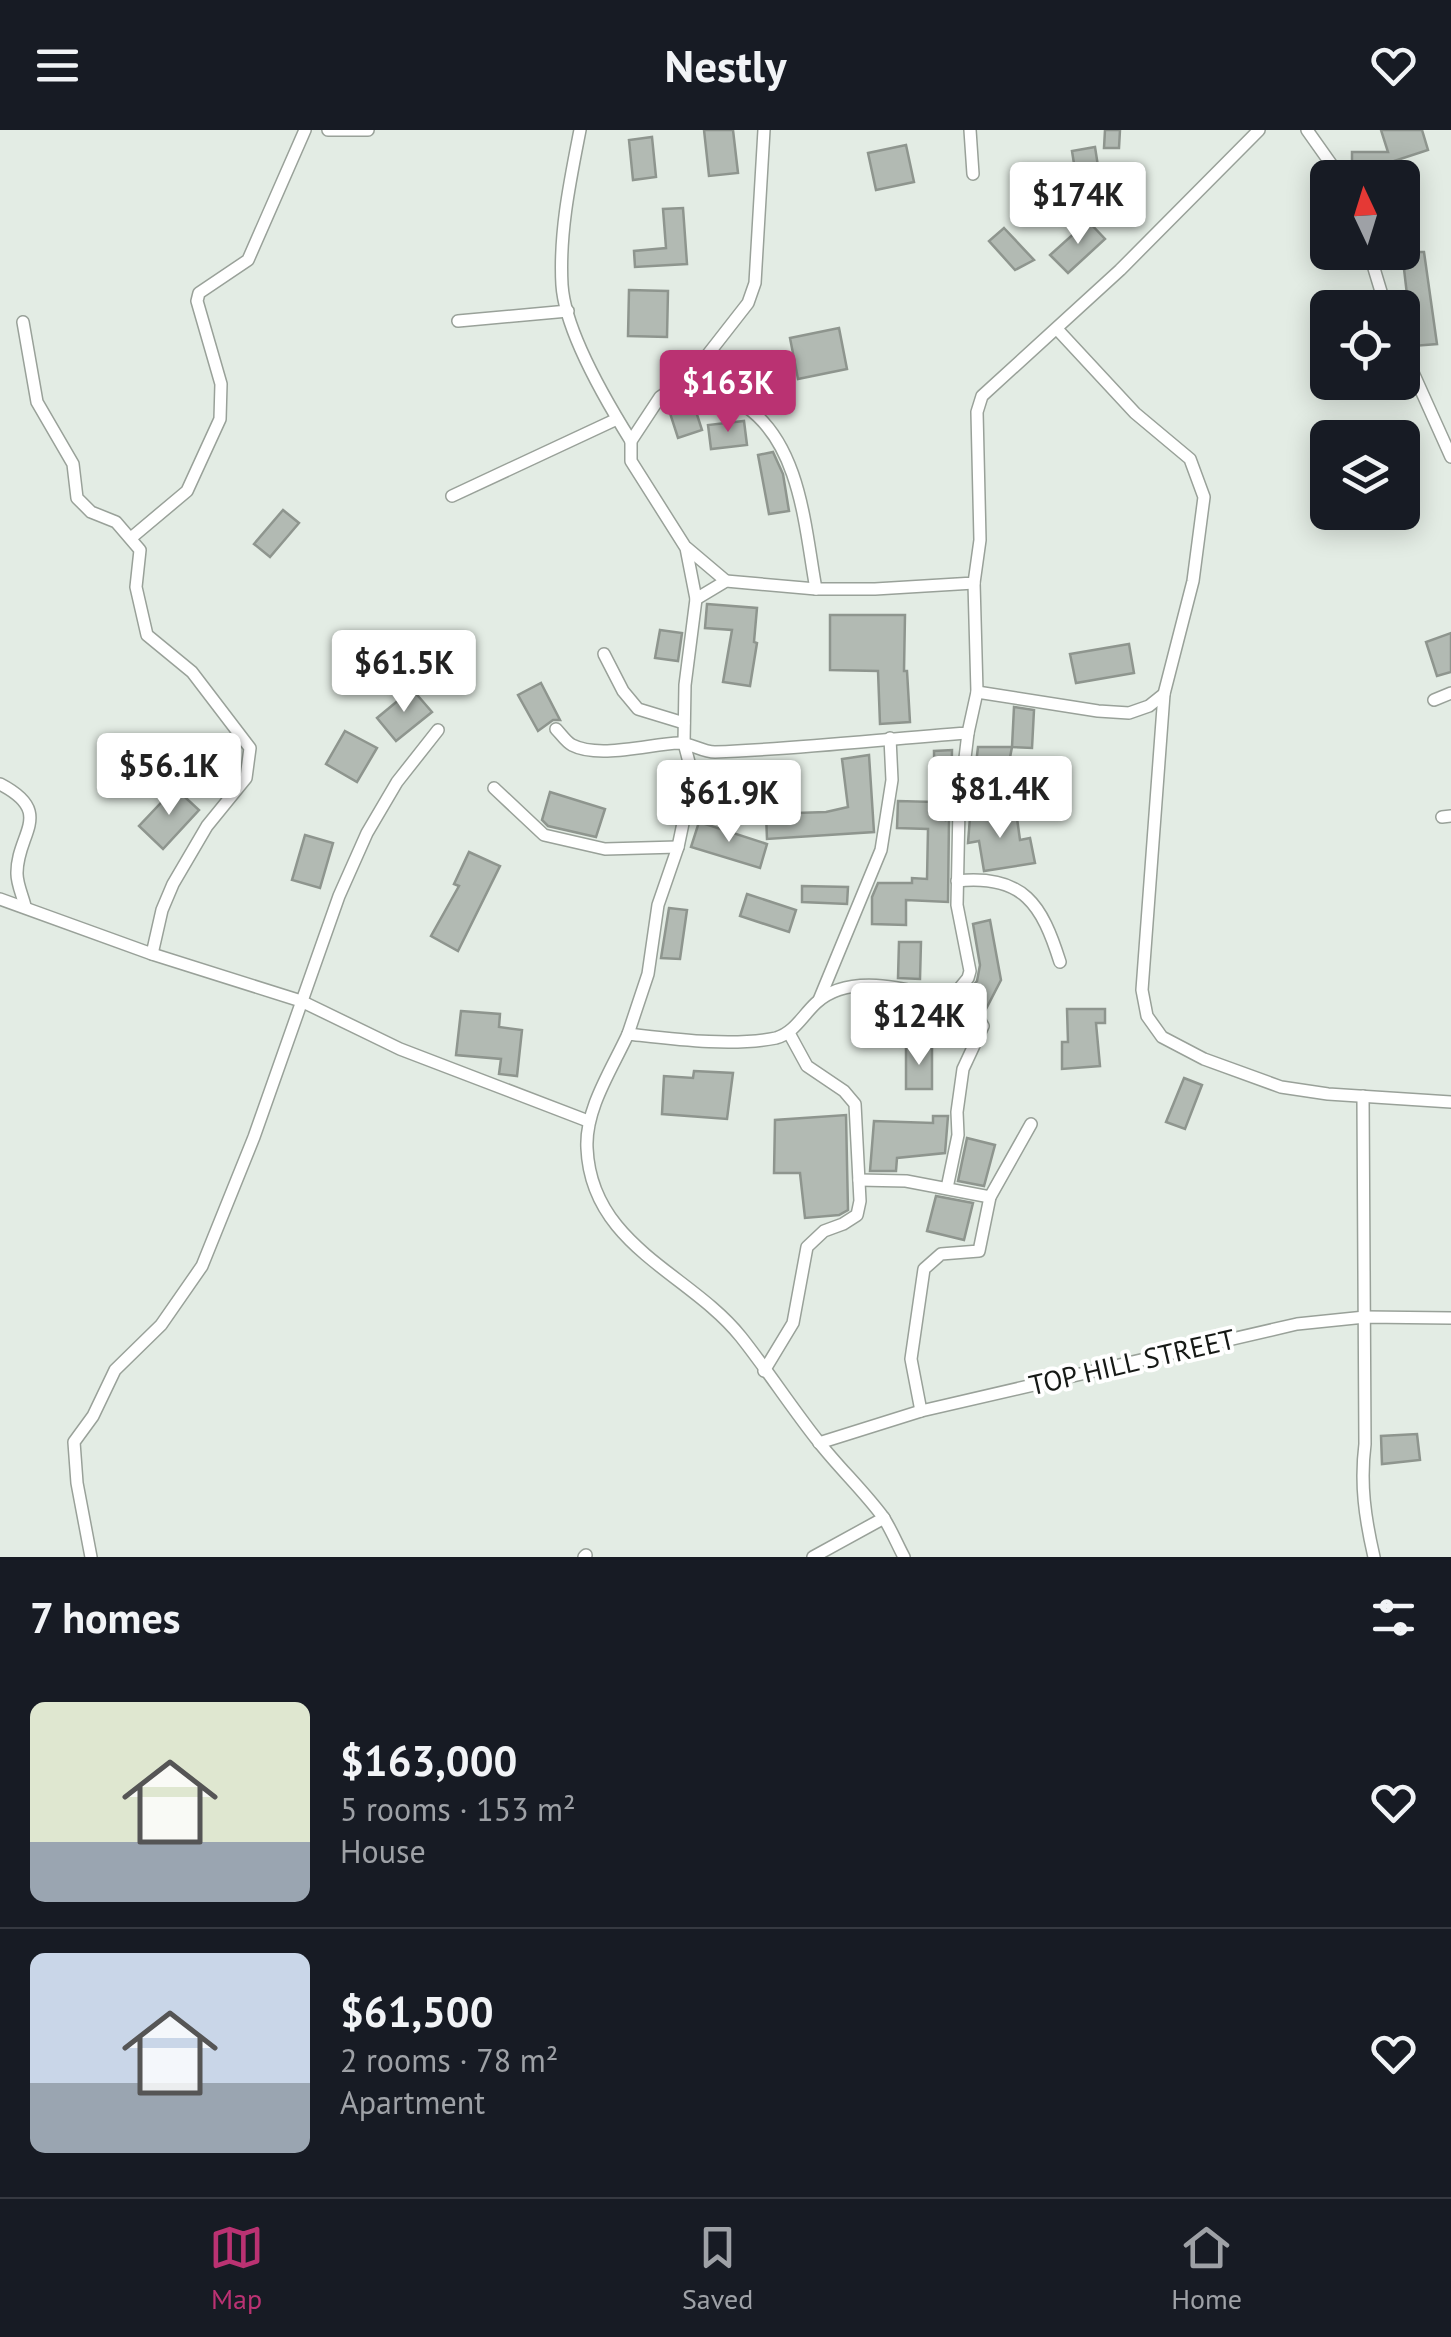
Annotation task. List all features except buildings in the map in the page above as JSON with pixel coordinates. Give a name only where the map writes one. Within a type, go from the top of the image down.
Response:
[{"type":"street","points":[[131,538],[187,491],[213,436],[220,419],[222,384],[198,294],[248,260],[304,130]]},
{"type":"street","points":[[328,130],[365,130]]},
{"type":"street","points":[[580,130],[566,204],[562,285],[568,311],[600,391],[631,440],[631,461],[686,548],[726,581],[816,589],[974,583]]},
{"type":"street","points":[[631,440],[660,397],[691,376],[748,303],[755,283],[764,130]]},
{"type":"street","points":[[970,130],[973,174]]},
{"type":"street","points":[[950,1000],[970,970],[957,905],[957,881],[959,808],[968,733],[978,692],[974,583],[980,540],[976,412],[982,396],[1208,184],[1259,130]]},
{"type":"street","points":[[1307,130],[1328,160]]},
{"type":"street","points":[[458,322],[568,311]]},
{"type":"street","points":[[24,322],[37,402],[73,464],[77,498],[91,512],[116,522],[140,550],[136,587],[147,635],[192,672],[250,748],[246,778],[207,826],[173,884],[162,910],[152,954]]},
{"type":"street","points":[[1057,329],[1135,413],[1190,458],[1204,498],[1194,581],[1164,694],[1142,990],[1147,1016],[1162,1038],[1204,1059],[1281,1087],[1451,1102]]},
{"type":"street","points":[[691,376],[747,407],[784,456],[805,522],[816,589]]},
{"type":"street","points":[[1420,388],[1451,456]]},
{"type":"street","points":[[452,496],[618,419]]},
{"type":"street","points":[[686,548],[696,600],[685,685],[684,743],[690,766],[690,790],[678,847],[658,905],[648,974],[628,1034],[588,1121],[587,1150],[592,1178],[627,1240],[716,1310],[740,1336],[820,1443],[884,1518],[904,1557]]},
{"type":"street","points":[[696,600],[726,581]]},
{"type":"street","points":[[604,654],[622,691],[638,709],[684,723]]},
{"type":"street","points":[[978,692],[1098,711],[1129,712],[1149,706],[1164,694]]},
{"type":"street","points":[[1434,700],[1451,693]]},
{"type":"street","points":[[556,729],[570,744],[586,749],[684,743],[703,752],[816,747],[968,733]]},
{"type":"street","points":[[91,1557],[76,1483],[74,1442],[93,1416],[115,1370],[161,1324],[202,1266],[254,1137],[339,896],[367,834],[397,782],[438,730]]},
{"type":"street","points":[[818,1000],[881,850],[892,780],[890,738]]},
{"type":"street","points":[[0,784],[21,795],[30,816],[17,874],[25,906]]},
{"type":"street","points":[[494,788],[544,835],[605,849],[678,847]]},
{"type":"street","points":[[957,881],[982,878],[1026,896],[1046,919],[1060,962]]},
{"type":"street","points":[[0,899],[152,954],[302,1001],[418,1056],[588,1121]]},
{"type":"street","points":[[628,1034],[690,1041],[774,1038],[789,1033],[818,1000],[834,990],[858,985],[950,1000],[976,1014],[983,1026],[963,1069],[958,1136],[947,1188]]},
{"type":"street","points":[[764,1371],[793,1323],[806,1247],[824,1231],[857,1215],[854,1104],[844,1092],[807,1066],[789,1033]]},
{"type":"street","points":[[1362,1096],[1365,1444],[1361,1477],[1363,1511],[1374,1557]]},
{"type":"street","points":[[921,1412],[911,1359],[924,1269],[942,1254],[979,1251],[990,1197],[1031,1124]]},
{"type":"street","points":[[859,1180],[906,1181],[990,1197]]},
{"type":"street","name":"TOP HILL STREET","points":[[820,1443],[921,1412],[1297,1324],[1365,1317],[1451,1318]]},
{"type":"street","points":[[812,1557],[884,1518]]}]
